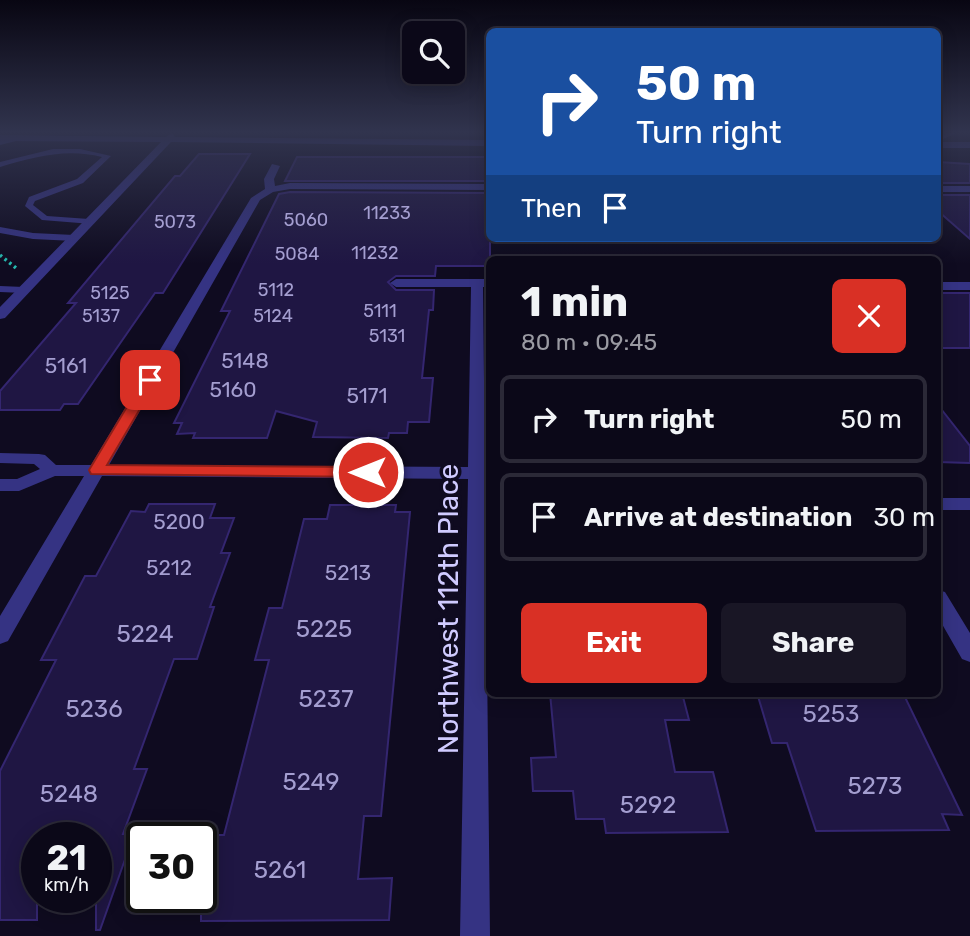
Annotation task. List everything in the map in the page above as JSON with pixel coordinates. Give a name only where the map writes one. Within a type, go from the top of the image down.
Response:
[{"type":"street","points":[[0,315],[133,177]]},
{"type":"street","points":[[270,177],[270,190]]},
{"type":"street","points":[[0,635],[256,198],[270,190],[290,186],[486,187]]},
{"type":"street","points":[[941,189],[970,189]]},
{"type":"street","points":[[396,283],[483,283]]},
{"type":"street","name":"Northwest 112th Place","points":[[475,936],[476,473],[483,283]]},
{"type":"street","points":[[941,286],[970,286]]},
{"type":"street","points":[[0,458],[39,459],[52,471]]},
{"type":"street","points":[[0,485],[19,485],[52,471],[476,473]]},
{"type":"street","points":[[941,504],[970,504]]},
{"type":"street","points":[[941,603],[970,653]]},
{"type":"lane","points":[[85,177],[80,181],[32,199],[29,206],[45,218],[89,222]]},
{"type":"lane","points":[[0,230],[33,236],[74,238]]},
{"type":"lane","points":[[0,289],[24,289]]},
{"type":"path","points":[[0,255],[19,271]]},
{"type":"building","points":[[174,177],[236,177],[163,293],[155,293],[78,404],[64,404],[60,410],[0,410],[0,391],[76,303],[68,303]]},
{"type":"building","points":[[287,177],[486,177],[486,181],[285,181]]},
{"type":"building","points":[[941,177],[970,177],[970,183],[941,183]]},
{"type":"building","points":[[486,193],[486,242],[490,242],[490,256],[486,256],[486,266],[436,266],[435,276],[396,276],[388,282],[396,290],[434,290],[433,310],[429,310],[422,378],[433,378],[429,422],[408,422],[407,433],[389,433],[388,438],[313,437],[317,422],[276,411],[267,438],[193,438],[195,433],[177,434],[182,423],[174,423],[230,311],[221,311],[279,194]]},
{"type":"building","points":[[941,195],[970,195],[970,239],[941,214]]},
{"type":"building","points":[[941,293],[970,293],[970,348],[941,348]]},
{"type":"building","points":[[941,409],[970,446],[970,463],[941,462]]},
{"type":"building","points":[[149,504],[215,504],[210,518],[234,518],[221,553],[230,553],[210,607],[214,607],[197,659],[174,659],[134,769],[147,769],[126,822],[123,834],[126,834],[126,857],[112,896],[112,822],[21,822],[21,913],[37,913],[37,920],[0,920],[0,771],[56,660],[41,660],[85,576],[96,576],[131,511],[145,512]]},
{"type":"building","points":[[330,505],[396,505],[395,512],[410,512],[381,816],[364,816],[358,879],[392,878],[389,920],[201,921],[201,913],[217,913],[217,835],[224,835],[269,660],[255,660],[269,608],[282,608],[304,519],[327,519]]},
{"type":"building","points":[[550,697],[683,697],[689,720],[665,720],[675,772],[713,772],[728,832],[606,833],[604,819],[576,819],[573,791],[533,791],[531,758],[556,757]]},
{"type":"building","points":[[758,697],[905,697],[962,815],[942,814],[949,830],[816,831],[787,743],[772,743]]},
{"type":"building","points":[[96,913],[106,913],[100,930],[96,930]]},
{"type":"route","points":[[150,380],[97,470],[368,472]]}]
